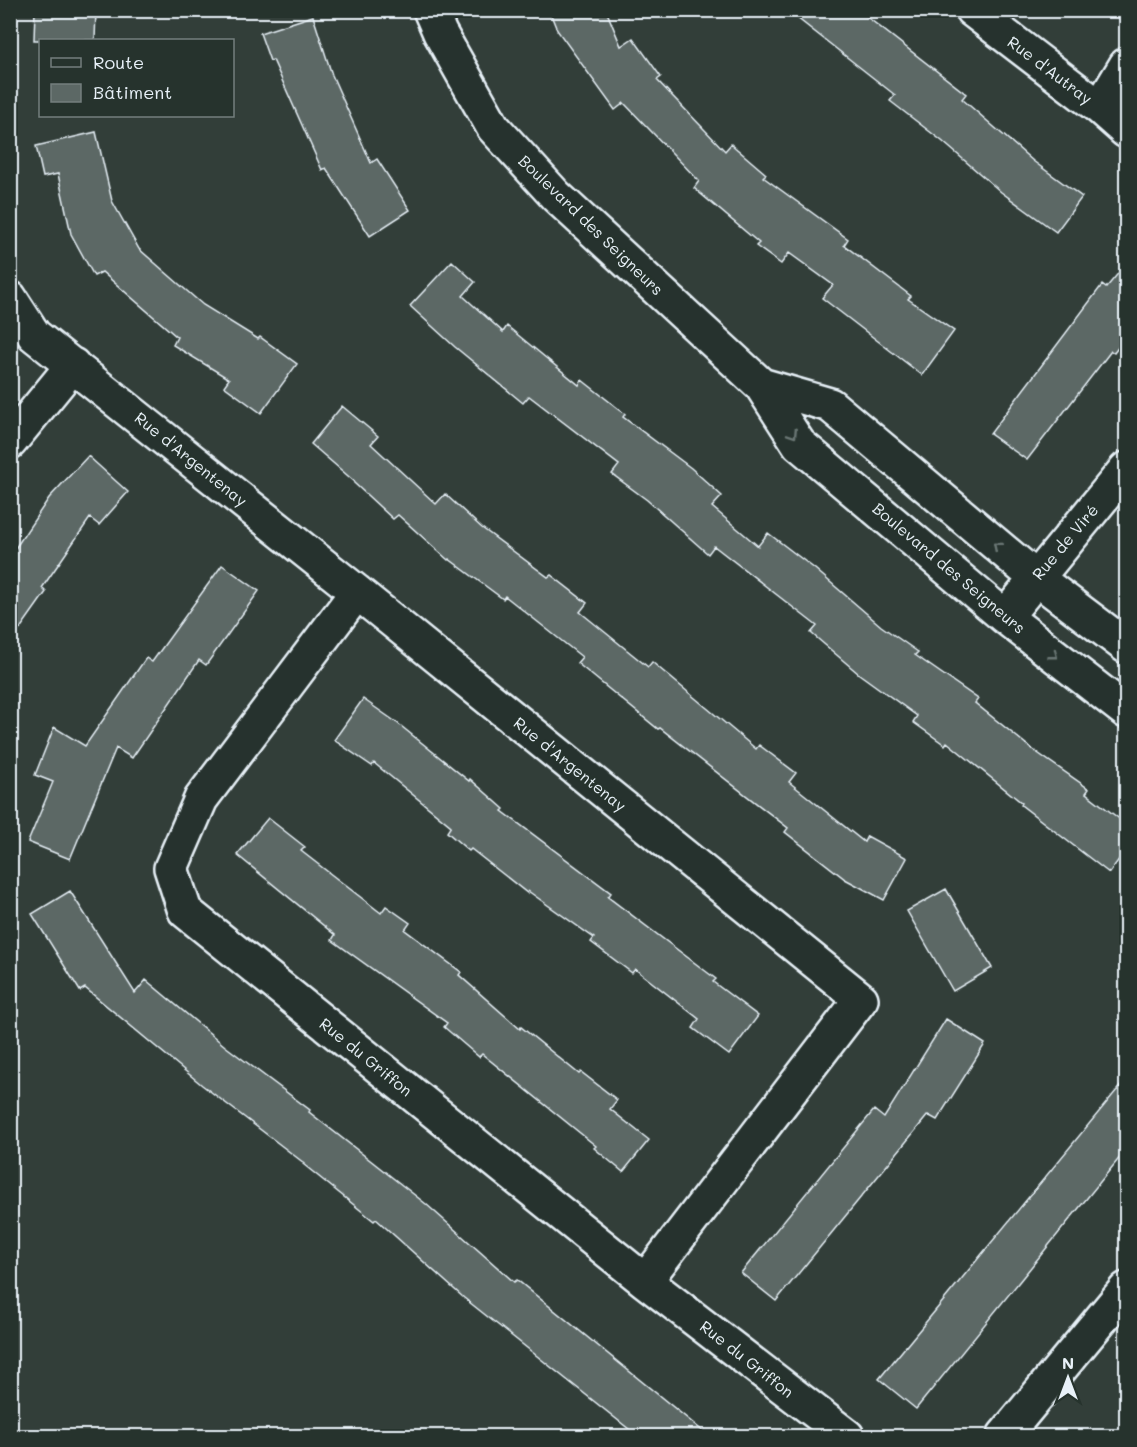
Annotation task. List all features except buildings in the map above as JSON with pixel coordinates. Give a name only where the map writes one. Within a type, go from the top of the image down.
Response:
[{"type":"street","name":"Boulevard des Seigneurs","points":[[430,10],[440,33],[493,127],[556,196],[761,385],[799,444],[1005,617],[1126,711]]},
{"type":"street","name":"Rue d'Autray","points":[[972,10],[1100,108],[1126,131]]},
{"type":"street","points":[[1100,108],[1126,65]]},
{"type":"street","name":"Rue d'Argentenay","points":[[10,298],[34,335],[357,592],[861,999],[645,1281]]},
{"type":"street","points":[[10,442],[73,365]]},
{"type":"street","name":"Boulevard des Seigneurs","points":[[761,385],[830,405],[1036,578],[1126,646]]},
{"type":"street","name":"Rue de Viré","points":[[1005,617],[1126,469]]},
{"type":"street","name":"Rue du Griffon","points":[[357,592],[201,799],[171,868],[185,911],[645,1281],[847,1437]]},
{"type":"street","points":[[1004,1437],[1126,1289]]}]
